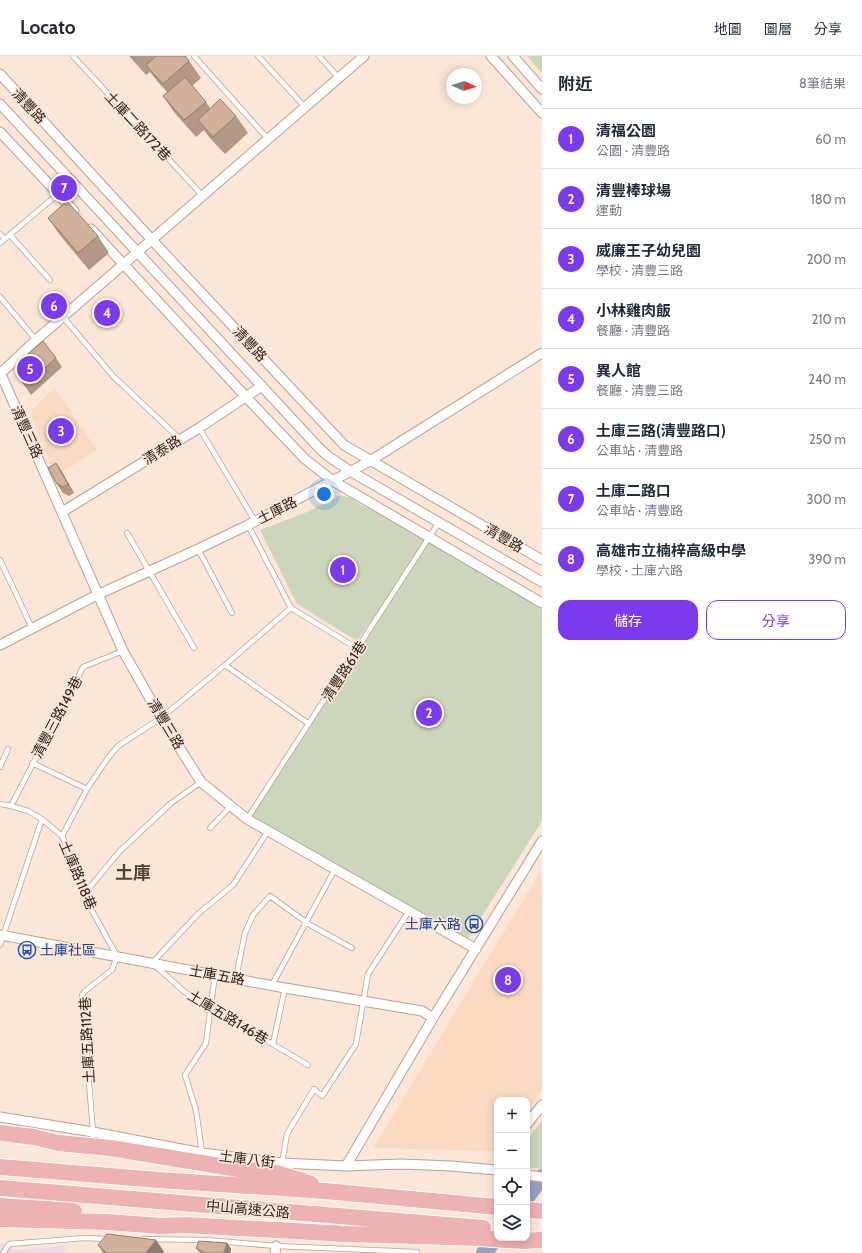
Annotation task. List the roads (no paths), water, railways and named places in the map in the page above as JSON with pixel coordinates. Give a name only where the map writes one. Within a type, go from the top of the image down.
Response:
[{"type":"highway","points":[[0,1133],[34,1137],[58,1143]]},
{"type":"highway","points":[[0,1143],[58,1143],[110,1148],[238,1169],[276,1173],[300,1180],[325,1190]]},
{"type":"highway","name":"中山高速公路","points":[[0,1167],[159,1180],[325,1190],[494,1207]]},
{"type":"highway","name":"中山高速公路","points":[[0,1188],[487,1232]]},
{"type":"highway","points":[[0,1206],[161,1220],[185,1225]]},
{"type":"highway","points":[[530,1210],[542,1211]]},
{"type":"highway","points":[[0,1219],[106,1222],[160,1226],[185,1225],[339,1234],[487,1232],[533,1237]]},
{"type":"highway","points":[[0,1223],[67,1221]]},
{"type":"street","points":[[0,373],[36,340],[364,56]]},
{"type":"street","points":[[491,56],[542,113]]},
{"type":"street","points":[[513,56],[542,89]]},
{"type":"street","name":"清豐路","points":[[0,74],[152,240],[344,445],[542,560]]},
{"type":"street","name":"清豐路","points":[[0,104],[320,449],[350,472],[542,582]]},
{"type":"street","points":[[0,132],[305,459],[333,481],[542,603]]},
{"type":"street","name":"土庫路","points":[[0,645],[97,595],[251,523],[350,472],[542,353]]},
{"type":"street","name":"清豐三路","points":[[0,373],[123,651],[161,718],[201,782],[247,819],[476,949]]},
{"type":"street","name":"清泰路","points":[[62,512],[199,428],[262,386]]},
{"type":"street","points":[[346,1166],[433,1018],[542,842]]},
{"type":"street","name":"土庫五路","points":[[1,935],[285,988],[422,1011],[433,1018]]},
{"type":"street","points":[[530,1120],[542,1105]]},
{"type":"street","name":"土庫八街","points":[[0,1117],[92,1135],[202,1153],[282,1163],[346,1166],[401,1164],[494,1168]]},
{"type":"street","points":[[530,1175],[542,1177]]},
{"type":"lane","name":"土庫二路172巷","points":[[73,56],[202,196]]},
{"type":"lane","points":[[194,56],[268,139]]},
{"type":"lane","points":[[258,56],[305,107]]},
{"type":"lane","points":[[320,56],[339,78]]},
{"type":"lane","points":[[0,243],[58,194]]},
{"type":"lane","points":[[0,234],[5,239]]},
{"type":"lane","points":[[10,235],[50,280]]},
{"type":"lane","points":[[0,297],[36,340]]},
{"type":"lane","points":[[63,317],[113,376],[180,439]]},
{"type":"lane","points":[[199,428],[251,523],[291,608],[358,649]]},
{"type":"lane","name":"清豐路61巷","points":[[247,819],[439,522]]},
{"type":"lane","points":[[127,534],[194,648]]},
{"type":"lane","points":[[198,549],[232,613]]},
{"type":"lane","points":[[0,560],[32,628]]},
{"type":"lane","points":[[62,836],[87,789],[118,746],[161,718],[291,608]]},
{"type":"lane","name":"清豐三路149巷","points":[[11,806],[83,667],[123,651]]},
{"type":"lane","points":[[225,665],[309,724]]},
{"type":"lane","points":[[0,767],[8,749]]},
{"type":"lane","points":[[32,763],[87,789]]},
{"type":"lane","points":[[85,893],[119,852],[170,804],[201,782]]},
{"type":"lane","name":"土庫路118巷","points":[[0,804],[28,811],[42,819],[62,836],[90,907],[117,956]]},
{"type":"lane","points":[[210,828],[232,806]]},
{"type":"lane","points":[[0,946],[1,935],[42,819]]},
{"type":"lane","points":[[152,963],[199,913],[233,885],[268,831]]},
{"type":"lane","points":[[272,985],[335,869]]},
{"type":"lane","points":[[236,978],[245,933],[253,915],[270,896],[306,922],[352,948]]},
{"type":"lane","points":[[282,1163],[287,1134],[314,1089],[322,1096],[356,1044],[368,974],[409,911]]},
{"type":"lane","name":"土庫五路112巷","points":[[92,1135],[82,995],[112,970],[117,956]]},
{"type":"lane","name":"土庫五路146巷","points":[[152,963],[186,993],[308,1065]]},
{"type":"lane","points":[[202,1153],[196,1110],[185,1075],[206,1043],[215,974]]},
{"type":"lane","points":[[273,1044],[285,988]]},
{"type":"lane","points":[[3,1253],[9,1244],[84,1238],[115,1239]]},
{"type":"lane","points":[[137,1239],[206,1240],[276,1249],[416,1252]]},
{"type":"waterway","points":[[530,1193],[542,1177]]},
{"type":"waterway","points":[[484,1253],[494,1241]]},
{"type":"place","name":"土庫二路口","points":[[64,188]]},
{"type":"place","name":"土庫三路(清豐路口)","points":[[54,306]]},
{"type":"place","name":"小林雞肉飯","points":[[107,313]]},
{"type":"place","name":"異人館","points":[[30,369]]},
{"type":"place","name":"威廉王子幼兒園","points":[[61,431]]},
{"type":"place","name":"清福公園","points":[[343,570]]},
{"type":"place","name":"清豐棒球場","points":[[429,713]]},
{"type":"place","name":"土庫六路","points":[[474,924]]},
{"type":"place","name":"土庫社區","points":[[27,950]]},
{"type":"place","name":"高雄市立楠梓高級中學","points":[[508,980]]},
{"type":"district","name":"土庫","points":[[133,873]]}]
